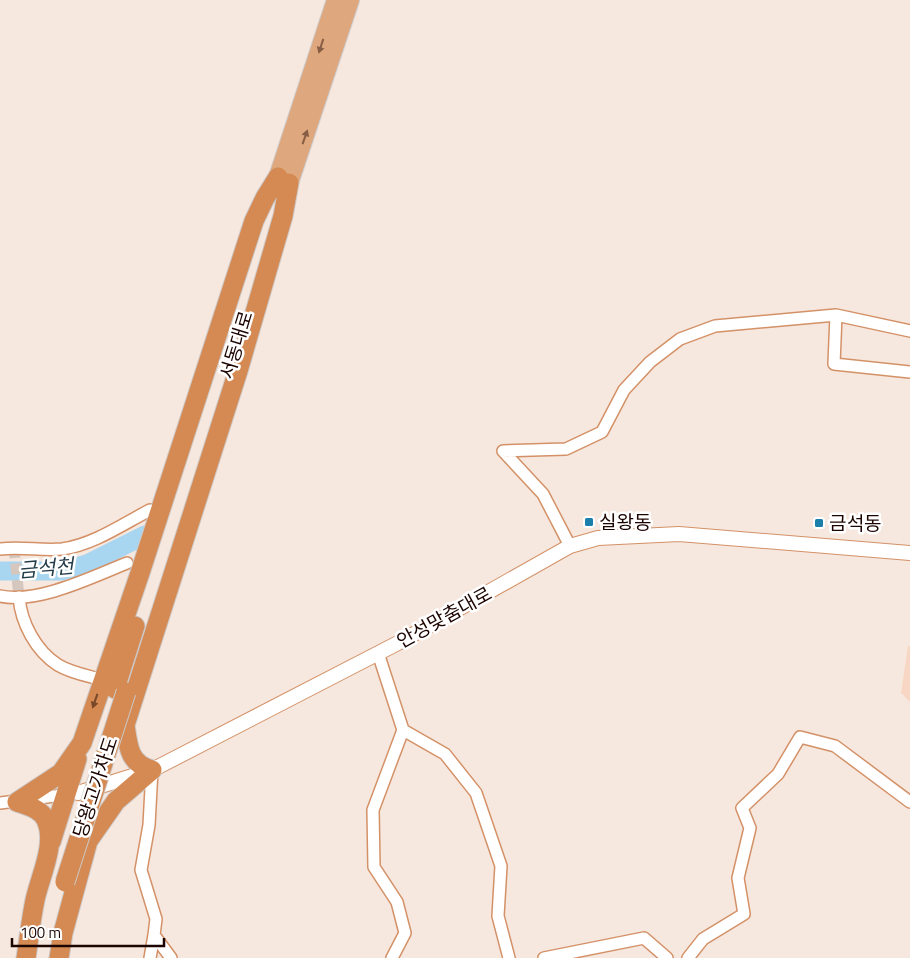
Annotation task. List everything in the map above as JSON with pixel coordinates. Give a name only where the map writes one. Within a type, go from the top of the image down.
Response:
[{"type":"highway","name":"서동대로","points":[[114,687],[284,180]]},
{"type":"highway","points":[[58,958],[88,841],[238,371],[283,216],[284,180]]},
{"type":"highway","points":[[9,802],[61,773],[82,744],[114,687]]},
{"type":"highway","name":"당왕고가차도","points":[[60,880],[114,687]]},
{"type":"highway","points":[[125,725],[131,756],[144,768],[152,770]]},
{"type":"highway","points":[[26,958],[36,899],[49,846],[73,794],[82,744]]},
{"type":"highway","points":[[88,841],[116,801],[152,770]]},
{"type":"highway","points":[[9,802],[36,809],[46,819],[49,831],[49,846]]},
{"type":"highway","points":[[36,958],[60,880]]},
{"type":"highway","points":[[47,958],[60,880]]},
{"type":"main road","name":"서동대로","points":[[284,180],[336,0]]},
{"type":"main road","name":"서동대로","points":[[284,180],[350,0]]},
{"type":"street","points":[[836,315],[834,364],[910,372]]},
{"type":"street","points":[[570,546],[543,494],[502,451],[566,449],[602,432],[624,390],[650,362],[680,340],[715,326],[836,315],[910,331]]},
{"type":"street","points":[[0,549],[14,547],[60,549],[76,546],[150,510]]},
{"type":"street","name":"안성맞춤대로","points":[[9,802],[73,794],[105,786],[152,770],[378,654],[570,546],[598,538],[679,534],[767,543],[910,553]]},
{"type":"street","points":[[0,596],[27,597],[84,581],[128,563]]},
{"type":"street","points":[[19,597],[20,615],[38,647],[59,666],[114,687]]},
{"type":"street","points":[[378,654],[404,730],[373,810],[374,867],[397,902],[405,933],[392,958]]},
{"type":"street","points":[[404,730],[445,754],[476,793],[501,866],[498,916],[509,958]]},
{"type":"street","points":[[688,958],[702,939],[744,914],[738,878],[750,828],[742,808],[778,774],[800,737],[835,746],[910,802]]},
{"type":"street","points":[[150,958],[156,919],[141,870],[149,825],[152,770]]},
{"type":"street","points":[[154,935],[171,958]]},
{"type":"street","points":[[544,958],[644,938],[667,958]]},
{"type":"shaded area","points":[[908,646],[910,646],[910,702],[901,693]]},
{"type":"waterway","name":"금석천","points":[[0,571],[61,571],[87,564],[145,535]]},
{"type":"tunnel","points":[[14,547],[19,597]]},
{"type":"place","name":"실왕동","points":[[589,522]]},
{"type":"place","name":"금석동","points":[[819,523]]}]
